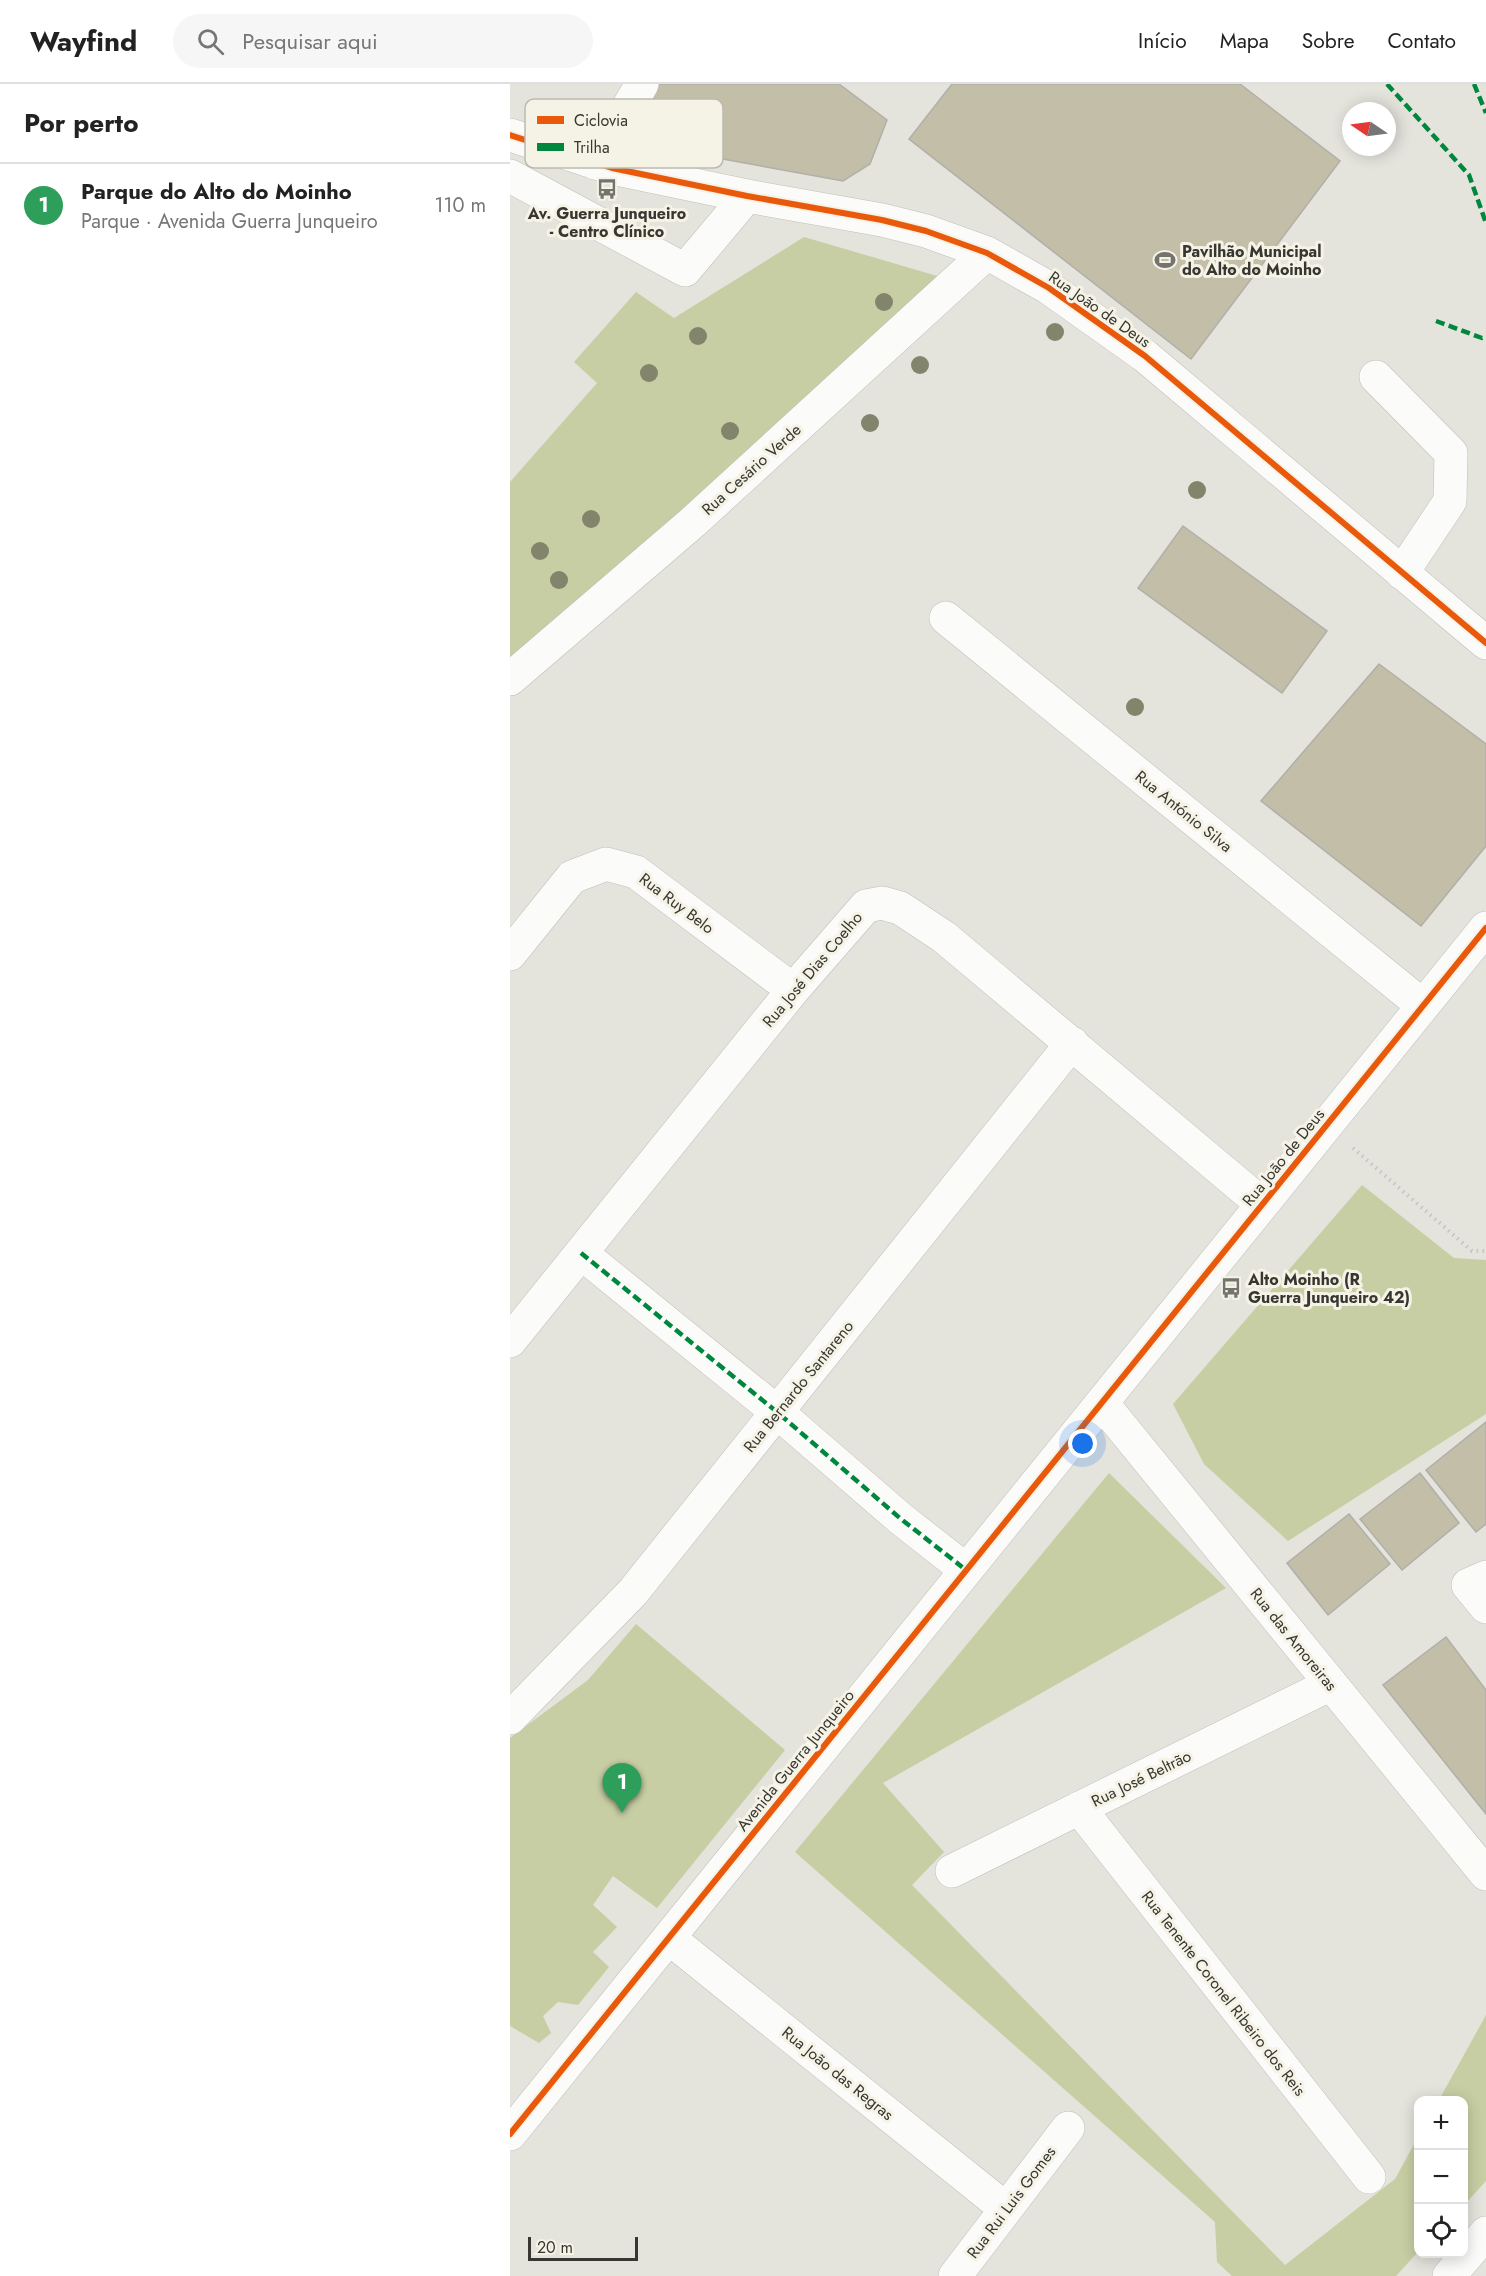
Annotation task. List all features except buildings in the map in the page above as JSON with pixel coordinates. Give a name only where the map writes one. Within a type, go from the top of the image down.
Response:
[{"type":"street","points":[[633,99],[642,84]]},
{"type":"street","points":[[520,138],[513,177],[685,270],[747,196]]},
{"type":"street","name":"Rua João de Deus","points":[[618,168],[747,196],[882,220],[926,231],[987,253],[1049,288],[1144,356],[1486,643]]},
{"type":"street","name":"Rua Cesário Verde","points":[[510,679],[693,522],[987,253]]},
{"type":"street","points":[[1376,378],[1451,453],[1450,501],[1402,573]]},
{"type":"street","name":"Rua António Silva","points":[[946,618],[1422,1005]]},
{"type":"street","name":"Rua Ruy Belo","points":[[510,954],[572,877],[606,864],[636,872],[793,990]]},
{"type":"street","name":"Rua José Dias Coelho","points":[[510,1341],[793,990],[866,906],[882,903],[900,908],[944,937],[1262,1204]]},
{"type":"street","name":"Rua João de Deus","points":[[1102,1404],[1486,928]]},
{"type":"street","name":"Rua Bernardo Santareno","points":[[510,1718],[633,1592],[1072,1043]]},
{"type":"street","points":[[581,1253],[777,1412],[901,1519],[966,1570]]},
{"type":"street","name":"Avenida Guerra Junqueiro","points":[[510,2134],[1102,1404]]},
{"type":"street","name":"Rua das Amoreiras","points":[[1102,1404],[1486,1874]]},
{"type":"street","points":[[1486,1576],[1468,1585],[1486,1607]]},
{"type":"street","name":"Rua José Beltrão","points":[[952,1871],[1331,1684]]},
{"type":"street","name":"Rua Tenente Coronel Ribeiro dos Reis","points":[[1079,1808],[1369,2177]]},
{"type":"street","name":"Rua João das Regras","points":[[669,1938],[1006,2209]]},
{"type":"street","name":"Rua Rui Luis Gomes","points":[[955,2276],[1068,2128]]},
{"type":"street","points":[[1449,2276],[1486,2233]]},
{"type":"path","points":[[1326,1124],[1472,1251],[1486,1251]]},
{"type":"green space","points":[[804,237],[961,283],[510,667],[510,482],[597,383],[574,362],[636,292],[674,318]]},
{"type":"green space","points":[[1362,1185],[1454,1258],[1486,1260],[1486,1414],[1288,1541],[1204,1464],[1173,1404]]},
{"type":"green space","points":[[1109,1473],[1226,1588],[883,1783],[944,1852],[912,1885],[1285,2265],[1395,2179],[1414,2144],[1414,2256],[1396,2276],[1232,2276],[1217,2262],[1215,2222],[795,1852]]},
{"type":"green space","points":[[636,1624],[785,1750],[657,1908],[613,1876],[593,1905],[617,1927],[593,1952],[609,1967],[578,2005],[558,2002],[543,2016],[551,2033],[539,2043],[510,2026],[510,1738],[588,1680]]},
{"type":"green space","points":[[1486,2015],[1486,2181],[1468,2201],[1468,2096],[1441,2096]]},
{"type":"marked path","points":[[1387,84],[1469,175],[1486,223]]},
{"type":"marked path","points":[[1474,84],[1486,113]]},
{"type":"marked path","points":[[1436,321],[1482,338],[1486,337]]},
{"type":"marked path","points":[[581,1253],[777,1412],[901,1519],[966,1570]]},
{"type":"cycle path","points":[[510,135],[525,140]]},
{"type":"cycle path","points":[[612,168],[747,196],[882,220],[926,231],[987,253],[1049,288],[1145,356],[1486,643]]},
{"type":"cycle path","points":[[510,2134],[1486,928]]},
{"type":"place","name":"Av. Guerra Junqueiro - Centro Clínico","points":[[607,189]]},
{"type":"place","name":"Pavilhão Municipal do Alto do Moinho","points":[[1165,260]]},
{"type":"place","name":"Alto Moinho (R Guerra Junqueiro 42)","points":[[1231,1288]]},
{"type":"place","name":"Parque do Alto do Moinho","points":[[622,1813]]}]
